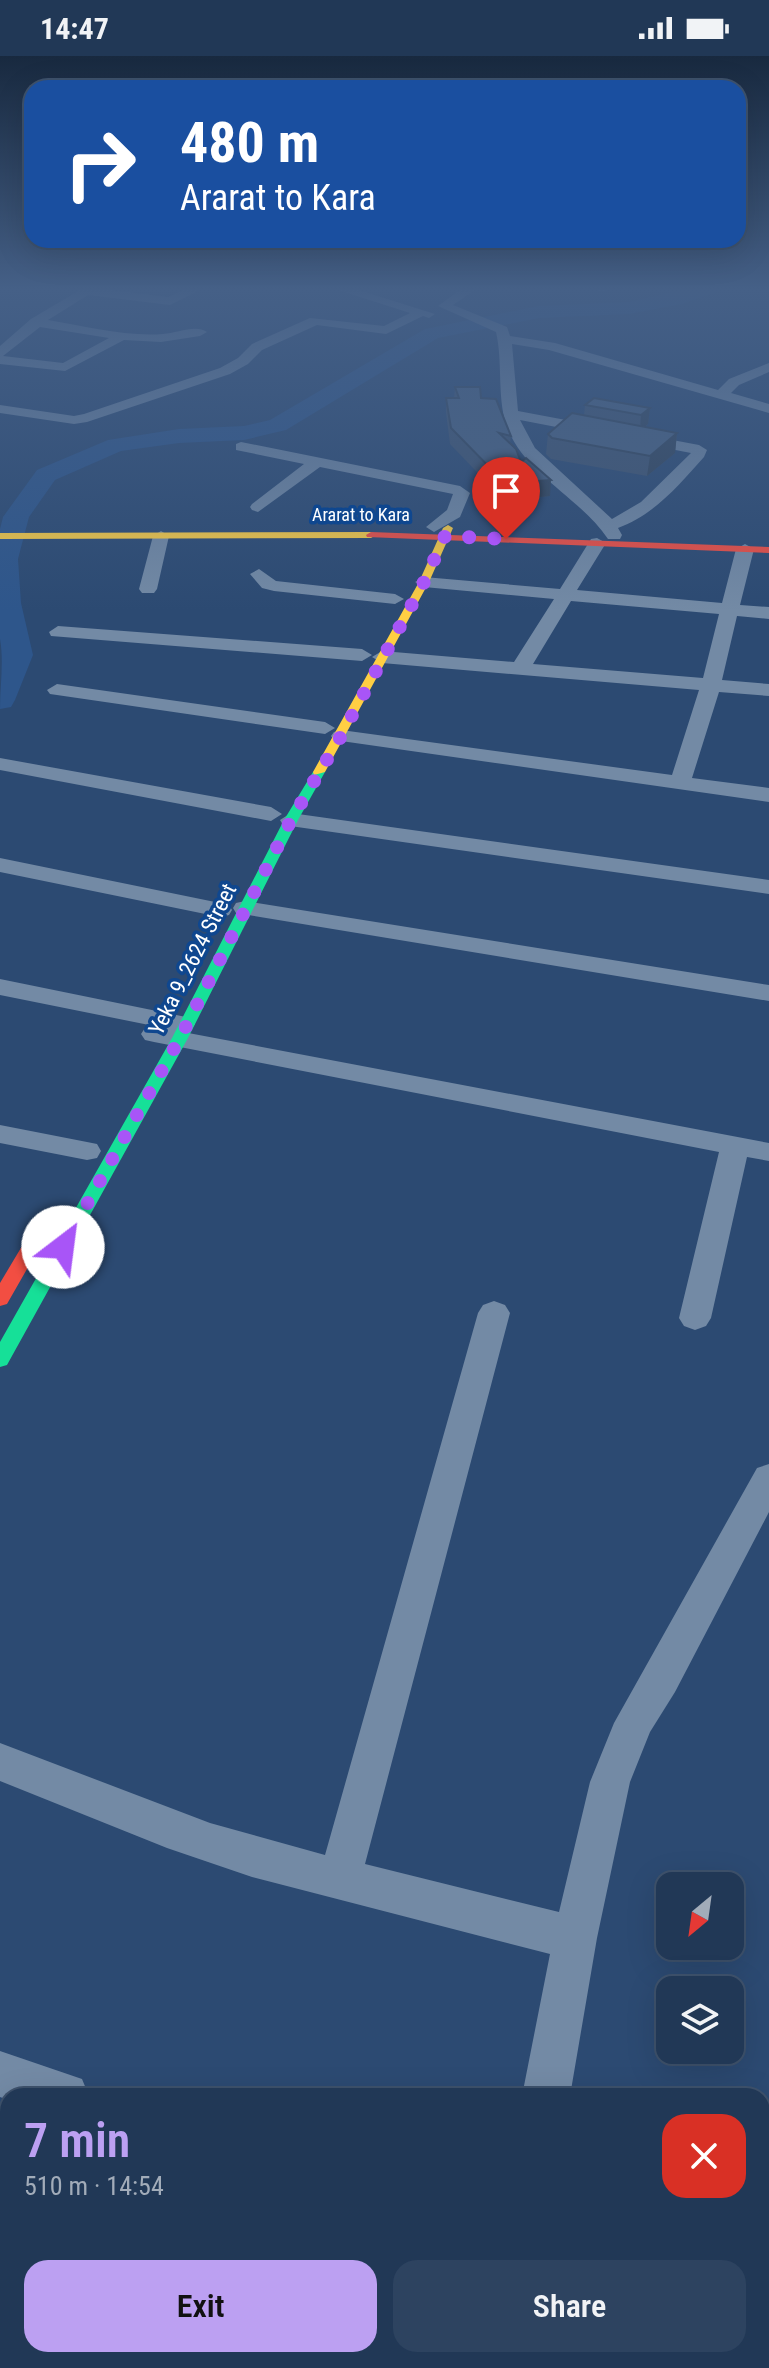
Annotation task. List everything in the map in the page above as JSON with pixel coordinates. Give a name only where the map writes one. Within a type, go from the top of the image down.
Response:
[{"type":"main road","name":"Ararat to Kara","points":[[0,528],[25,532],[161,536],[278,530]]},
{"type":"main road","name":"Ararat to Kara","points":[[0,536],[25,532],[441,529],[769,542]]},
{"type":"main road","name":"Yeka 9_2624 Street","points":[[0,1360],[226,909],[276,816],[333,732],[372,656],[395,599],[426,559],[441,529]]},
{"type":"main road","name":"Ararat to Kara","points":[[607,534],[769,550]]},
{"type":"main road","name":"Yeka 9_2624 Street","points":[[372,656],[424,582],[426,559]]},
{"type":"main road","name":"Yeka 9_2624 Street","points":[[294,777],[333,732]]},
{"type":"main road","points":[[0,1299],[8,1267],[56,1204]]},
{"type":"street","points":[[0,409],[74,420],[155,395]]},
{"type":"street","points":[[509,395],[511,414],[522,442],[607,534]]},
{"type":"street","points":[[721,395],[769,409]]},
{"type":"street","points":[[511,414],[699,450],[699,454],[644,506],[607,534],[521,667]]},
{"type":"street","points":[[241,447],[456,490],[462,493],[454,513],[441,529]]},
{"type":"street","points":[[258,507],[317,462]]},
{"type":"street","points":[[148,589],[161,536]]},
{"type":"street","points":[[680,783],[711,684],[745,549]]},
{"type":"street","points":[[259,574],[274,586],[395,599]]},
{"type":"street","points":[[424,582],[769,613]]},
{"type":"street","points":[[58,632],[521,667],[769,690]]},
{"type":"street","points":[[57,690],[769,795]]},
{"type":"street","points":[[0,764],[276,816],[769,887]]},
{"type":"street","points":[[0,865],[226,909],[769,993]]},
{"type":"street","points":[[0,987],[166,1028],[769,1152]]},
{"type":"street","points":[[0,1134],[87,1151]]},
{"type":"street","points":[[695,1318],[735,1146]]},
{"type":"street","points":[[340,1879],[494,1313]]},
{"type":"street","points":[[547,2088],[575,1938],[610,1782],[634,1723],[661,1680],[769,1478]]},
{"type":"street","points":[[0,1762],[196,1840],[280,1866],[575,1938]]},
{"type":"street","points":[[0,2074],[41,2088]]},
{"type":"building","points":[[458,395],[481,395],[481,398],[496,399],[511,436],[499,433],[516,449],[521,462],[526,458],[551,480],[497,484],[502,480],[451,428],[446,398],[459,398]]},
{"type":"building","points":[[594,398],[650,408],[641,415],[585,405]]},
{"type":"building","points":[[572,413],[677,433],[650,456],[552,438],[548,434]]},
{"type":"waterway","points":[[0,700],[18,655],[7,603],[5,559],[16,517],[46,475],[116,445],[179,436],[244,433],[278,425],[328,395]]},
{"type":"traffic: fast","points":[[0,1360],[180,1038],[291,820],[319,772]]},
{"type":"traffic: slow","points":[[319,772],[424,582],[448,528]]},
{"type":"traffic: slow","points":[[0,536],[371,535]]},
{"type":"traffic: jam","points":[[371,535],[769,550]]},
{"type":"traffic: jam","points":[[0,1299],[46,1220]]},
{"type":"route","points":[[63,1247],[180,1038],[291,820],[341,736],[424,582],[445,536],[506,539]]}]
